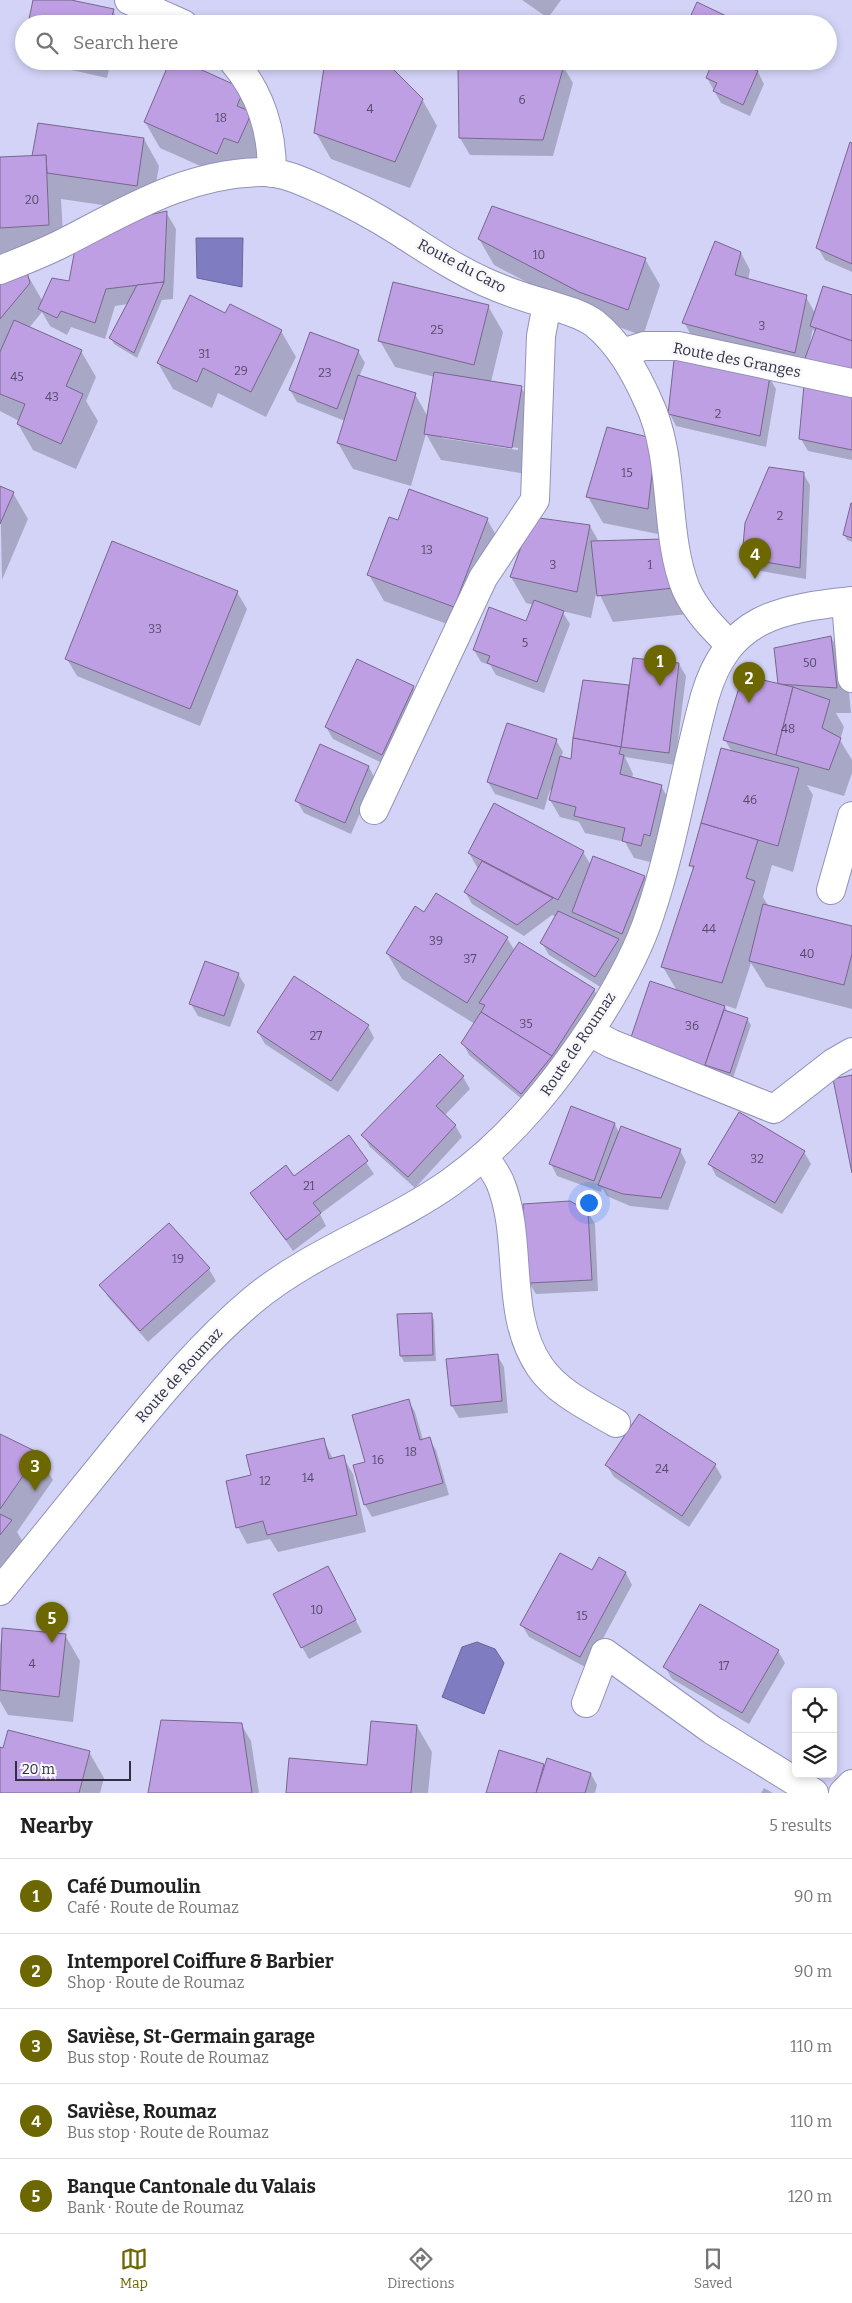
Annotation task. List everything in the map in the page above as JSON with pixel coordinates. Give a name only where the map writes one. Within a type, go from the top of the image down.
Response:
[{"type":"street","points":[[129,0],[163,15]]},
{"type":"street","points":[[240,70],[252,87],[265,117],[272,151],[272,173]]},
{"type":"street","name":"Route du Caro","points":[[0,270],[59,245],[138,203],[176,188],[236,174],[272,173],[301,181],[342,199],[436,256],[482,281],[571,311],[592,322],[614,343],[622,353],[650,404],[661,436],[677,554],[686,588],[699,612],[730,644]]},
{"type":"street","points":[[374,810],[483,578],[535,500],[541,336],[547,304]]},
{"type":"street","name":"Route des Granges","points":[[622,353],[644,346],[678,346],[852,383]]},
{"type":"street","points":[[849,602],[852,678]]},
{"type":"street","name":"Route de Roumaz","points":[[0,1591],[163,1391],[190,1359],[225,1324],[256,1298],[291,1274],[409,1210],[450,1183],[484,1156],[535,1106],[589,1032],[629,966],[651,913],[667,858],[704,696],[715,666],[730,644],[762,620],[786,611],[849,602]]},
{"type":"street","points":[[831,890],[852,816]]},
{"type":"street","points":[[589,1032],[612,1044],[774,1109],[833,1063],[852,1052]]},
{"type":"street","points":[[484,1156],[500,1180],[507,1205],[516,1288],[529,1347],[540,1368],[562,1390],[616,1423]]},
{"type":"street","points":[[586,1703],[605,1653],[712,1730],[814,1793]]},
{"type":"street","points":[[843,1793],[852,1784]]},
{"type":"shaded area","points":[[196,238],[243,238],[242,287],[197,278]]},
{"type":"shaded area","points":[[477,1642],[495,1649],[504,1663],[484,1714],[442,1697],[462,1647]]},
{"type":"building","points":[[33,0],[71,0],[114,9],[112,15],[30,15]]},
{"type":"building","points":[[697,2],[724,15],[691,15]]},
{"type":"building","points":[[166,70],[202,70],[244,89],[237,106],[252,112],[238,143],[224,138],[217,154],[144,122]]},
{"type":"building","points":[[324,70],[394,70],[423,99],[395,162],[314,133]]},
{"type":"building","points":[[458,70],[563,70],[543,140],[459,138]]},
{"type":"building","points":[[709,70],[758,71],[743,105],[713,91],[717,83],[706,78]]},
{"type":"building","points":[[38,123],[144,138],[137,186],[47,173],[46,155],[32,156]]},
{"type":"building","points":[[850,142],[852,143],[852,264],[816,248]]},
{"type":"building","points":[[46,155],[49,225],[0,228],[0,157]]},
{"type":"building","points":[[492,206],[646,258],[628,310],[579,292],[478,239]]},
{"type":"building","points":[[167,211],[164,282],[106,289],[95,323],[61,311],[57,318],[38,309],[52,278],[69,281],[75,249],[126,220]]},
{"type":"building","points":[[715,241],[741,252],[735,275],[807,295],[795,353],[682,323]]},
{"type":"building","points":[[27,272],[30,283],[0,319],[0,282]]},
{"type":"building","points":[[164,282],[134,353],[109,338],[137,285]]},
{"type":"building","points":[[393,282],[489,305],[474,365],[378,341]]},
{"type":"building","points":[[823,286],[852,295],[852,341],[810,326]]},
{"type":"building","points":[[190,295],[225,313],[230,304],[282,330],[251,392],[203,368],[197,382],[157,363]]},
{"type":"building","points":[[14,320],[82,350],[66,386],[83,394],[61,444],[17,424],[25,404],[0,394],[0,352]]},
{"type":"building","points":[[816,328],[852,341],[852,377],[804,361]]},
{"type":"building","points":[[310,332],[359,350],[337,409],[289,390]]},
{"type":"building","points":[[675,351],[770,376],[760,436],[668,414]]},
{"type":"building","points":[[434,372],[522,386],[512,448],[424,434]]},
{"type":"building","points":[[358,375],[416,393],[396,461],[337,443]]},
{"type":"building","points":[[804,385],[852,393],[852,450],[799,439]]},
{"type":"building","points":[[607,427],[656,439],[648,509],[586,497]]},
{"type":"building","points":[[769,467],[804,472],[800,568],[742,558],[745,523]]},
{"type":"building","points":[[0,486],[14,492],[0,524]]},
{"type":"building","points":[[409,489],[488,518],[454,607],[367,575],[389,517],[398,520]]},
{"type":"building","points":[[852,503],[852,538],[843,535]]},
{"type":"building","points":[[532,517],[590,525],[577,592],[510,577]]},
{"type":"building","points":[[664,539],[674,588],[597,596],[591,541]]},
{"type":"building","points":[[112,541],[238,591],[190,709],[65,659]]},
{"type":"building","points":[[534,600],[564,611],[537,682],[487,663],[490,656],[473,650],[489,607],[526,621]]},
{"type":"building","points":[[831,636],[837,688],[778,684],[774,648]]},
{"type":"building","points":[[633,658],[679,663],[669,753],[621,747]]},
{"type":"building","points":[[357,659],[414,686],[382,755],[325,727]]},
{"type":"building","points":[[746,676],[793,687],[776,755],[723,740],[741,681]]},
{"type":"building","points":[[583,680],[629,685],[621,747],[573,738]]},
{"type":"building","points":[[793,687],[830,700],[822,728],[841,738],[829,770],[776,755]]},
{"type":"building","points":[[507,723],[557,739],[537,799],[487,782]]},
{"type":"building","points":[[573,738],[621,747],[619,754],[624,755],[620,774],[662,785],[650,836],[644,834],[641,846],[622,841],[625,828],[574,816],[576,807],[549,800],[560,756],[571,759]]},
{"type":"building","points":[[320,744],[369,766],[345,823],[295,801]]},
{"type":"building","points":[[721,748],[799,768],[778,846],[701,823]]},
{"type":"building","points":[[494,803],[584,851],[558,900],[468,853]]},
{"type":"building","points":[[701,823],[758,840],[746,878],[755,881],[722,983],[661,967],[694,866],[689,866]]},
{"type":"building","points":[[593,856],[645,876],[622,934],[572,912]]},
{"type":"building","points":[[482,861],[553,898],[517,925],[464,892]]},
{"type":"building","points":[[436,893],[508,937],[467,1003],[386,953],[415,906],[424,912]]},
{"type":"building","points":[[763,904],[852,926],[852,954],[844,985],[749,961]]},
{"type":"building","points":[[558,911],[619,939],[595,977],[540,943]]},
{"type":"building","points":[[519,942],[595,989],[552,1056],[481,1012],[485,1005],[479,1003]]},
{"type":"building","points":[[205,961],[239,973],[224,1016],[189,1004]]},
{"type":"building","points":[[294,976],[369,1025],[331,1081],[257,1032]]},
{"type":"building","points":[[650,981],[725,1006],[703,1071],[628,1046]]},
{"type":"building","points":[[724,1010],[748,1018],[730,1073],[705,1065]]},
{"type":"building","points":[[481,1012],[552,1056],[521,1094],[461,1043]]},
{"type":"building","points":[[440,1054],[464,1076],[436,1106],[456,1125],[408,1177],[361,1135]]},
{"type":"building","points":[[852,1075],[852,1173],[833,1079]]},
{"type":"building","points":[[571,1106],[615,1123],[594,1181],[549,1164]]},
{"type":"building","points":[[739,1112],[805,1151],[775,1203],[708,1164]]},
{"type":"building","points":[[621,1126],[681,1149],[661,1198],[623,1194],[598,1185]]},
{"type":"building","points":[[349,1135],[368,1161],[313,1203],[321,1213],[286,1240],[250,1193],[286,1165],[294,1176]]},
{"type":"building","points":[[570,1201],[588,1211],[592,1280],[528,1283],[523,1204]]},
{"type":"building","points":[[169,1223],[210,1268],[140,1331],[99,1285]]},
{"type":"building","points":[[432,1313],[433,1355],[400,1356],[397,1314]]},
{"type":"building","points":[[498,1354],[502,1401],[451,1406],[446,1359]]},
{"type":"building","points":[[409,1399],[420,1440],[430,1437],[443,1483],[364,1505],[353,1465],[365,1462],[352,1415]]},
{"type":"building","points":[[639,1414],[716,1464],[682,1516],[605,1465]]},
{"type":"building","points":[[0,1434],[39,1453],[0,1509]]},
{"type":"building","points":[[324,1438],[329,1459],[344,1455],[357,1515],[267,1535],[263,1521],[236,1528],[226,1481],[251,1475],[246,1455]]},
{"type":"building","points":[[0,1514],[12,1520],[0,1535]]},
{"type":"building","points":[[560,1553],[592,1570],[599,1557],[626,1572],[580,1657],[520,1625]]},
{"type":"building","points":[[328,1566],[356,1620],[301,1648],[273,1594]]},
{"type":"building","points":[[700,1604],[779,1650],[742,1713],[663,1667]]},
{"type":"building","points":[[2,1628],[66,1634],[59,1697],[0,1690]]},
{"type":"building","points":[[161,1720],[242,1723],[252,1793],[148,1793]]},
{"type":"building","points":[[371,1721],[417,1725],[411,1793],[286,1793],[289,1758],[367,1765]]},
{"type":"building","points":[[8,1730],[90,1751],[79,1793],[0,1793],[0,1747],[3,1748]]},
{"type":"building","points":[[499,1750],[544,1764],[536,1793],[486,1793]]},
{"type":"building","points":[[547,1758],[591,1773],[585,1793],[536,1793]]},
{"type":"place","name":"Savièse, Roumaz","points":[[755,579]]},
{"type":"place","name":"Café Dumoulin","points":[[660,686]]},
{"type":"place","name":"Intemporel Coiffure & Barbier","points":[[749,703]]},
{"type":"place","name":"Savièse, St-Germain garage","points":[[35,1491]]},
{"type":"place","name":"Banque Cantonale du Valais","points":[[52,1643]]}]
